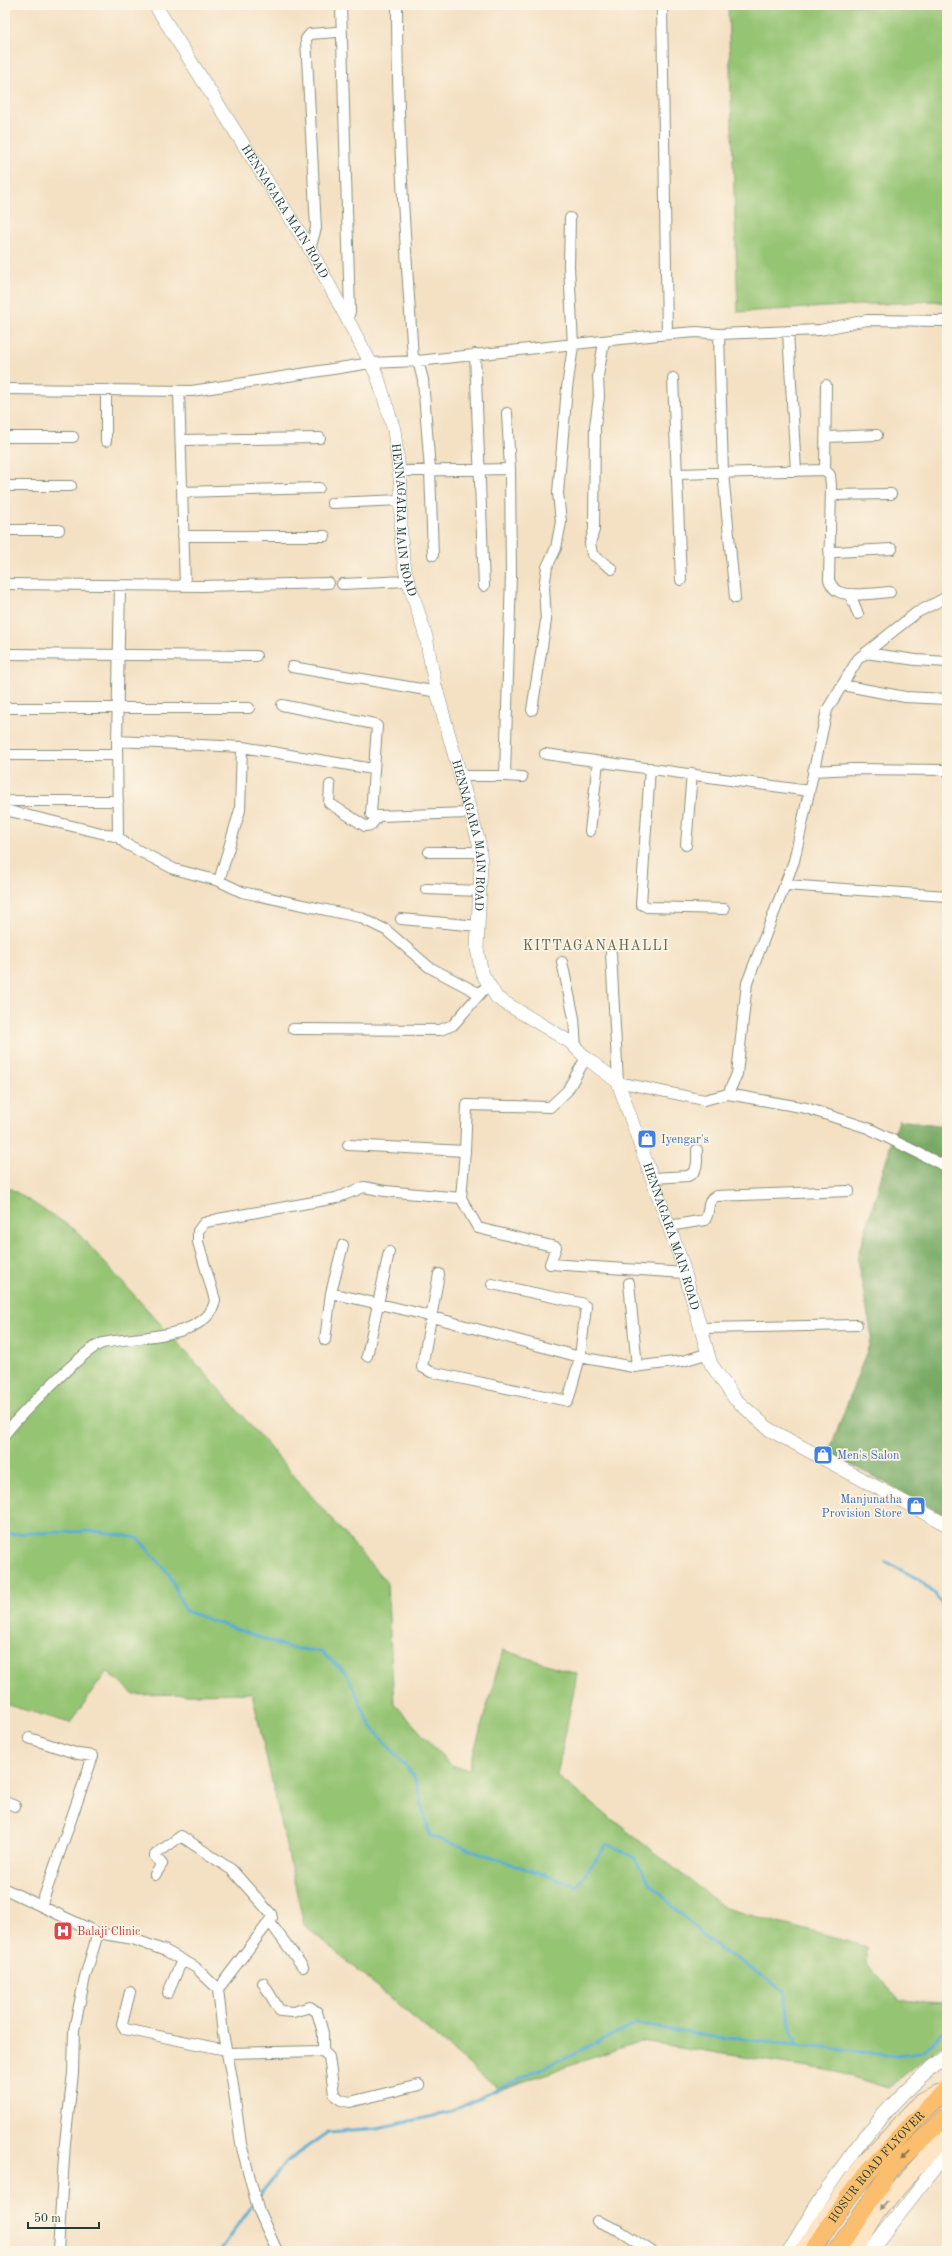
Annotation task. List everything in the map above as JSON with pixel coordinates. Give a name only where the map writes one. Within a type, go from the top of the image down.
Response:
[{"type":"highway","name":"HOSUR ROAD FLYOVER","points":[[814,2251],[825,2231],[860,2183],[912,2123],[947,2089]]},
{"type":"highway","name":"HOSUR ROAD FLYOVER","points":[[836,2251],[893,2167],[940,2132],[947,2116]]},
{"type":"main road","points":[[802,2251],[823,2217],[860,2166],[921,2100],[947,2089]]},
{"type":"main road","points":[[854,2251],[877,2215],[940,2132]]},
{"type":"street","name":"HENNAGARA MAIN ROAD","points":[[155,5],[310,249],[377,375],[394,430],[401,500],[401,539],[408,581],[426,637],[438,692],[480,852],[480,891],[477,949],[484,989],[570,1042],[586,1058],[618,1082],[670,1226],[709,1353],[710,1364],[735,1400],[770,1430],[947,1525]]},
{"type":"street","points":[[341,5],[350,312],[348,320]]},
{"type":"street","points":[[398,5],[397,73],[409,294],[413,357],[418,362],[423,380],[430,470],[432,555]]},
{"type":"street","points":[[662,5],[667,334]]},
{"type":"street","points":[[310,249],[316,228],[306,39],[310,34],[336,32]]},
{"type":"street","points":[[532,710],[546,621],[544,587],[547,567],[556,548],[561,522],[558,493],[567,388],[573,346],[569,266],[570,218]]},
{"type":"street","points":[[5,389],[192,391],[370,363],[418,362],[475,354],[573,346],[667,334],[697,332],[719,334],[820,330],[867,320],[947,321]]},
{"type":"street","points":[[788,331],[796,472]]},
{"type":"street","points":[[719,334],[723,473],[734,598]]},
{"type":"street","points":[[604,342],[598,376],[599,397],[595,434],[594,530],[590,543],[592,554],[612,569]]},
{"type":"street","points":[[475,354],[484,586]]},
{"type":"street","points":[[672,378],[681,580]]},
{"type":"street","points":[[826,385],[825,470],[830,475],[831,495],[829,580],[832,588],[839,592],[850,594],[890,592]]},
{"type":"street","points":[[106,390],[106,442]]},
{"type":"street","points":[[180,391],[185,585]]},
{"type":"street","points":[[505,776],[511,574],[510,469],[507,413]]},
{"type":"street","points":[[826,437],[877,435]]},
{"type":"street","points":[[5,437],[73,437]]},
{"type":"street","points":[[181,440],[320,438]]},
{"type":"street","points":[[399,471],[510,469]]},
{"type":"street","points":[[677,474],[796,472],[825,470]]},
{"type":"street","points":[[5,486],[71,486]]},
{"type":"street","points":[[182,492],[319,488]]},
{"type":"street","points":[[831,495],[891,494]]},
{"type":"street","points":[[332,502],[401,500]]},
{"type":"street","points":[[5,530],[59,530]]},
{"type":"street","points":[[183,536],[325,536]]},
{"type":"street","points":[[829,550],[835,552],[892,549]]},
{"type":"street","points":[[342,584],[408,581]]},
{"type":"street","points":[[5,584],[120,586],[329,583]]},
{"type":"street","points":[[118,837],[117,741],[119,708],[120,586]]},
{"type":"street","points":[[850,594],[858,614]]},
{"type":"street","points":[[728,1094],[737,1074],[747,983],[794,861],[827,710],[858,659],[916,613],[947,597]]},
{"type":"street","points":[[865,653],[916,660],[947,662]]},
{"type":"street","points":[[5,654],[256,656]]},
{"type":"street","points":[[292,667],[438,692]]},
{"type":"street","points":[[842,685],[898,696],[947,699]]},
{"type":"street","points":[[282,705],[374,724],[378,730],[373,769],[371,814],[378,816],[470,813]]},
{"type":"street","points":[[5,708],[249,708]]},
{"type":"street","points":[[117,741],[242,747],[373,769]]},
{"type":"street","points":[[219,881],[240,810],[242,747]]},
{"type":"street","points":[[545,754],[692,773],[809,791]]},
{"type":"street","points":[[5,755],[117,755]]},
{"type":"street","points":[[590,831],[598,762]]},
{"type":"street","points":[[650,768],[641,904],[648,908],[724,909]]},
{"type":"street","points":[[813,771],[853,769],[947,770]]},
{"type":"street","points":[[686,846],[692,773]]},
{"type":"street","points":[[461,776],[522,777]]},
{"type":"street","points":[[330,785],[329,803],[365,826],[371,825],[378,816]]},
{"type":"street","points":[[11,801],[118,801]]},
{"type":"street","points":[[5,810],[118,837],[126,844],[174,869],[219,881],[242,892],[360,917],[386,930],[429,967],[484,989],[453,1025],[440,1030],[293,1029]]},
{"type":"street","points":[[429,852],[480,852]]},
{"type":"street","points":[[785,885],[947,896]]},
{"type":"street","points":[[426,889],[480,891]]},
{"type":"street","points":[[401,919],[478,926]]},
{"type":"street","points":[[611,953],[618,1082],[704,1100],[728,1094],[806,1108],[868,1128],[947,1167]]},
{"type":"street","points":[[562,962],[574,1018],[576,1048]]},
{"type":"street","points":[[586,1058],[567,1091],[550,1107],[467,1105],[461,1198],[478,1228],[556,1247],[550,1264],[685,1273]]},
{"type":"street","points":[[348,1145],[465,1152]]},
{"type":"street","points":[[653,1178],[688,1176],[693,1173],[697,1168],[697,1150]]},
{"type":"street","points":[[5,1434],[67,1370],[101,1343],[164,1335],[205,1319],[214,1310],[215,1300],[198,1242],[198,1231],[204,1223],[236,1214],[336,1198],[364,1187],[385,1191],[461,1198]]},
{"type":"street","points":[[670,1226],[705,1220],[708,1215],[708,1204],[710,1199],[716,1196],[849,1191]]},
{"type":"street","points":[[325,1340],[331,1293],[343,1245]]},
{"type":"street","points":[[367,1356],[380,1304],[389,1252]]},
{"type":"street","points":[[439,1274],[422,1367],[431,1372],[568,1400],[580,1357],[586,1307],[581,1303],[492,1284]]},
{"type":"street","points":[[629,1283],[637,1367]]},
{"type":"street","points":[[331,1293],[380,1304],[580,1357],[637,1367],[683,1360],[709,1353]]},
{"type":"street","points":[[701,1328],[857,1325]]},
{"type":"street","points":[[29,1738],[78,1754],[93,1756],[41,1906]]},
{"type":"street","points":[[5,1802],[16,1806]]},
{"type":"street","points":[[155,1875],[162,1864],[154,1857],[155,1854],[181,1836],[232,1870],[271,1914],[269,1921],[218,1989]]},
{"type":"street","points":[[5,1889],[98,1933],[133,1939],[166,1950],[195,1967],[218,1989],[226,2052],[241,2144],[258,2209],[277,2251]]},
{"type":"street","points":[[269,1921],[303,1967]]},
{"type":"street","points":[[58,2251],[65,2143],[73,2073],[74,2030],[85,1977],[98,1933]]},
{"type":"street","points":[[168,1993],[182,1960]]},
{"type":"street","points":[[263,1982],[280,2011],[293,2012],[310,2007],[317,2012],[322,2033],[323,2052]]},
{"type":"street","points":[[130,1992],[122,2024],[125,2029],[226,2052],[323,2052],[329,2057],[334,2094],[341,2100],[350,2102],[419,2085]]},
{"type":"street","points":[[789,2251],[835,2178],[888,2109],[934,2065],[947,2056]]},
{"type":"street","points":[[870,2251],[947,2152]]},
{"type":"street","points":[[597,2222],[620,2231],[651,2251]]},
{"type":"green space","points":[[728,5],[947,5],[947,304],[935,301],[738,312]]},
{"type":"green space","points":[[898,1120],[947,1126],[947,1504],[942,1514],[829,1452],[872,1337],[857,1259]]},
{"type":"green space","points":[[5,1185],[74,1229],[205,1373],[387,1583],[394,1703],[451,1766],[469,1769],[503,1650],[577,1674],[557,1776],[725,1908],[867,1947],[867,1964],[900,2001],[947,2003],[947,2040],[888,2088],[833,2071],[641,2041],[499,2090],[304,1925],[252,1693],[134,1695],[107,1671],[70,1723],[5,1704]]},
{"type":"waterway","points":[[5,1534],[95,1531],[138,1538],[169,1574],[185,1611],[286,1647],[321,1652],[347,1674],[370,1725],[414,1776],[430,1836],[577,1886],[607,1844],[633,1857],[650,1883],[704,1937],[784,1991],[790,2025],[797,2045],[896,2056],[920,2053],[947,2028]]},
{"type":"waterway","points":[[886,1562],[918,1579],[935,1594],[947,1612]]},
{"type":"waterway","points":[[258,2197],[287,2161],[328,2132],[377,2128],[448,2113],[636,2024],[706,2036],[797,2045]]},
{"type":"waterway","points":[[220,2251],[254,2203]]},
{"type":"place","name":"Iyengar's","points":[[647,1139]]},
{"type":"place","name":"Men's Salon","points":[[823,1455]]},
{"type":"place","name":"Manjunatha Provision Store","points":[[916,1506]]},
{"type":"place","name":"Balaji Clinic","points":[[63,1931]]},
{"type":"district","name":"KITTAGANAHALLI","points":[[596,945]]}]
